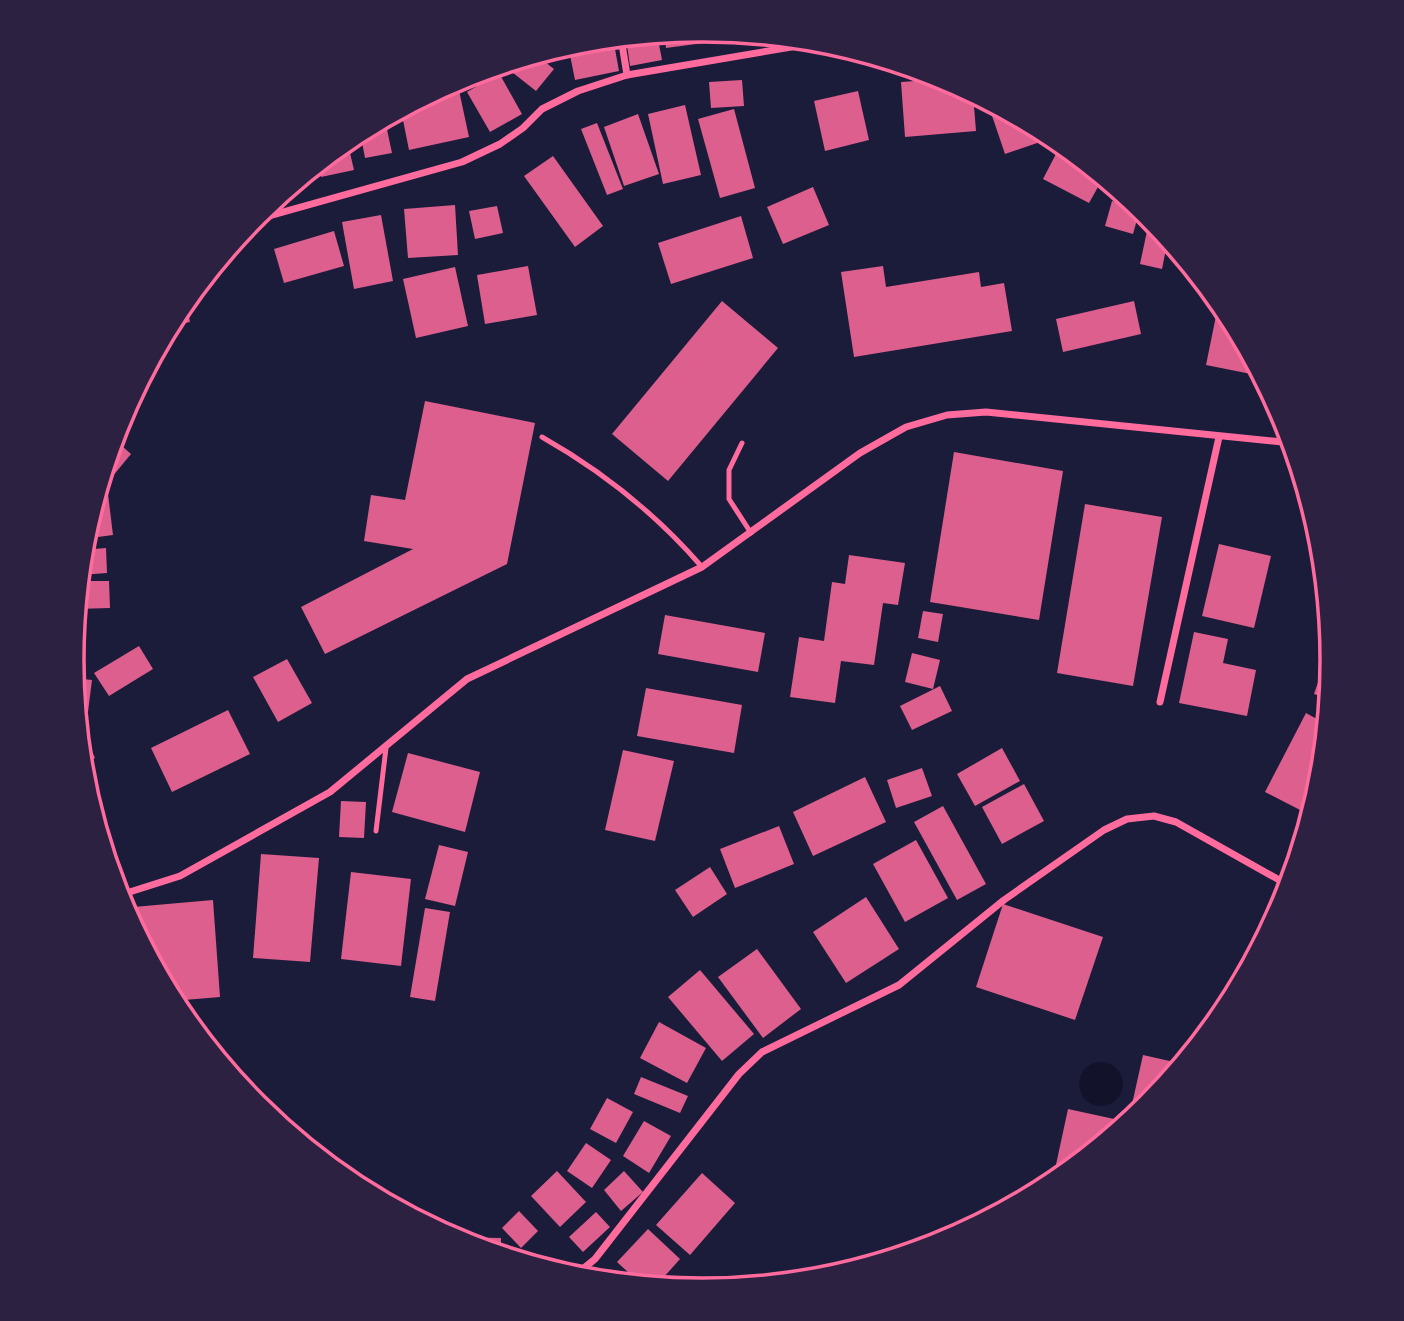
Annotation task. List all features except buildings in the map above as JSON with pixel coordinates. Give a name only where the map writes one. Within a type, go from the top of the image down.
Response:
[{"type":"street","points":[[622,47],[627,75]]},
{"type":"street","points":[[275,213],[462,162],[500,144],[523,128],[542,109],[578,91],[627,75],[785,47]]},
{"type":"street","points":[[129,892],[180,876],[330,792],[467,679],[702,567],[860,453],[906,427],[947,415],[986,412],[1280,442]]},
{"type":"street","points":[[1160,702],[1219,437]]},
{"type":"street","points":[[585,1268],[595,1259],[739,1074],[762,1052],[899,985],[1004,900],[1104,830],[1127,819],[1154,816],[1176,822],[1280,880]]},
{"type":"lane","points":[[542,437],[574,455],[625,494],[672,533],[702,567]]},
{"type":"lane","points":[[742,443],[729,470],[729,499],[751,533]]},
{"type":"lane","points":[[376,831],[386,748]]},
{"type":"shaded area","points":[[1101,1062],[1116,1069],[1123,1084],[1116,1099],[1101,1106],[1086,1099],[1079,1084],[1086,1069]]}]
